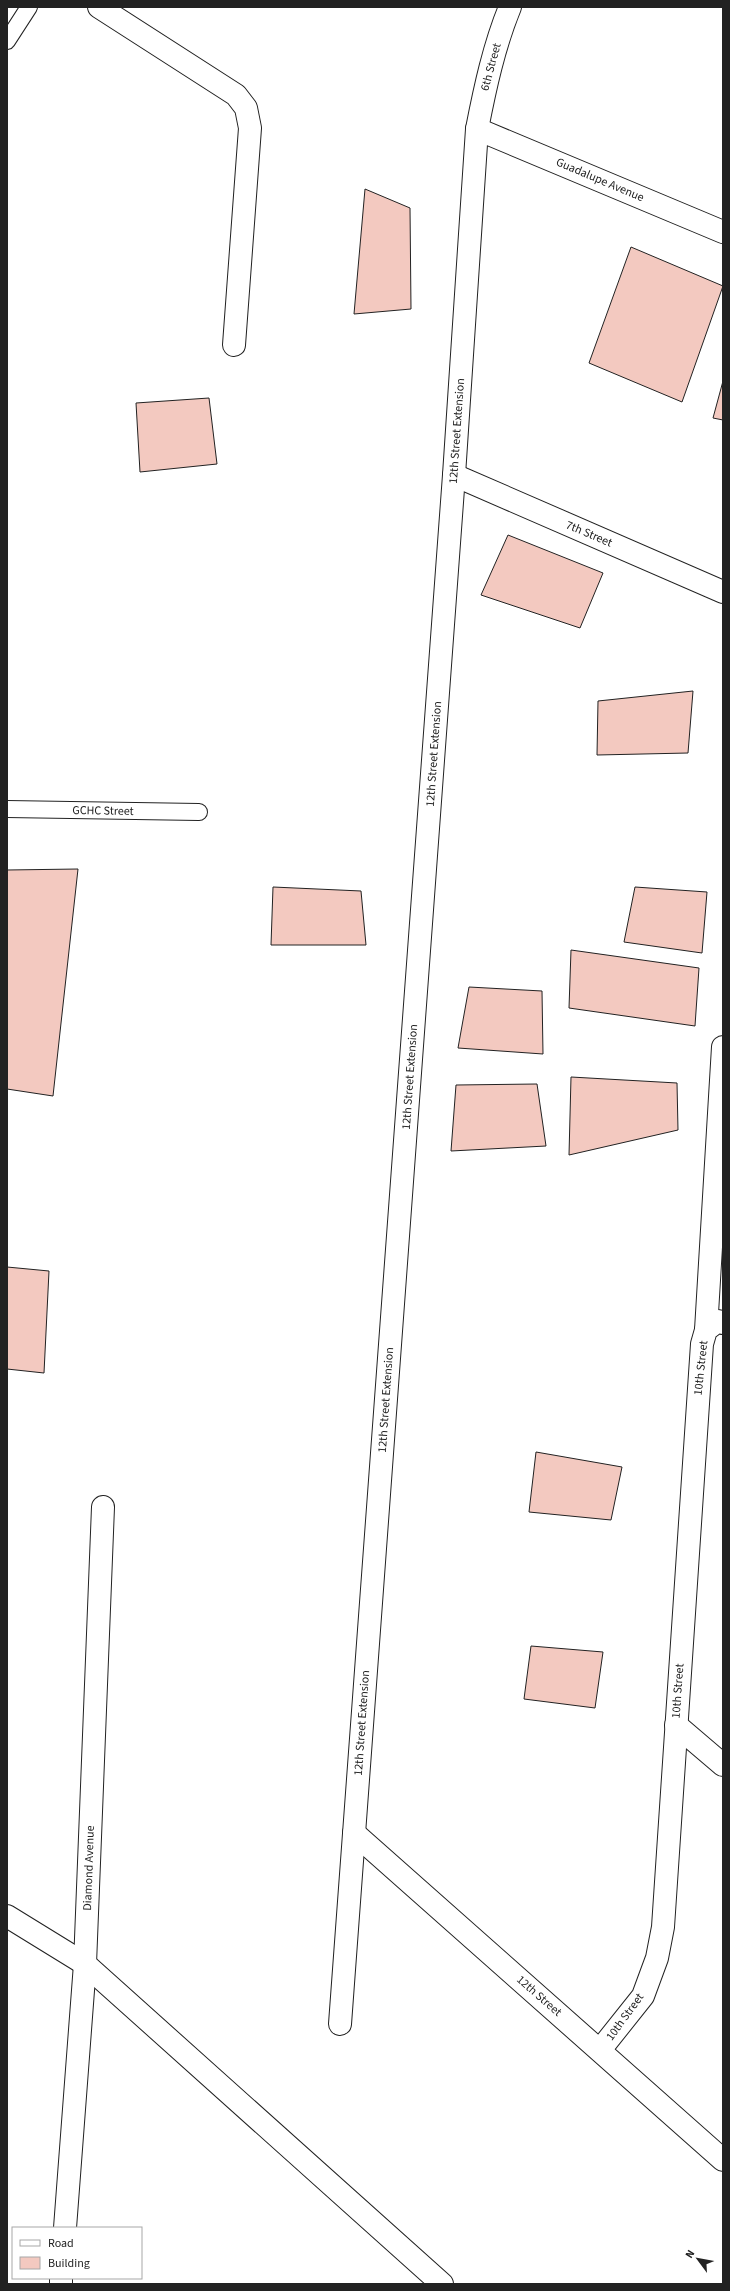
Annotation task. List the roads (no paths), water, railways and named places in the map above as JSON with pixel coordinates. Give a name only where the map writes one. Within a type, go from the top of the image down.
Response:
[{"type":"street","points":[[99,7],[217,81],[236,95],[246,108],[250,128],[234,345]]},
{"type":"street","name":"6th Street","points":[[477,129],[487,78],[502,27],[510,7]]},
{"type":"street","name":"Guadalupe Avenue","points":[[477,129],[723,232]]},
{"type":"street","name":"12th Street Extension","points":[[340,2024],[454,475],[477,129]]},
{"type":"street","name":"7th Street","points":[[454,475],[723,592]]},
{"type":"street","name":"10th Street","points":[[600,2050],[643,1996],[657,1958],[663,1927],[702,1344],[716,1325],[723,1047]]},
{"type":"street","name":"Diamond Avenue","points":[[65,2227],[85,1964],[103,1507]]},
{"type":"street","points":[[676,1725],[723,1765]]},
{"type":"street","name":"12th Street","points":[[354,1833],[723,2160]]},
{"type":"street","points":[[7,1916],[85,1964],[442,2284]]},
{"type":"lane","points":[[7,41],[29,7]]},
{"type":"lane","name":"GCHC Street","points":[[7,809],[199,812]]}]
